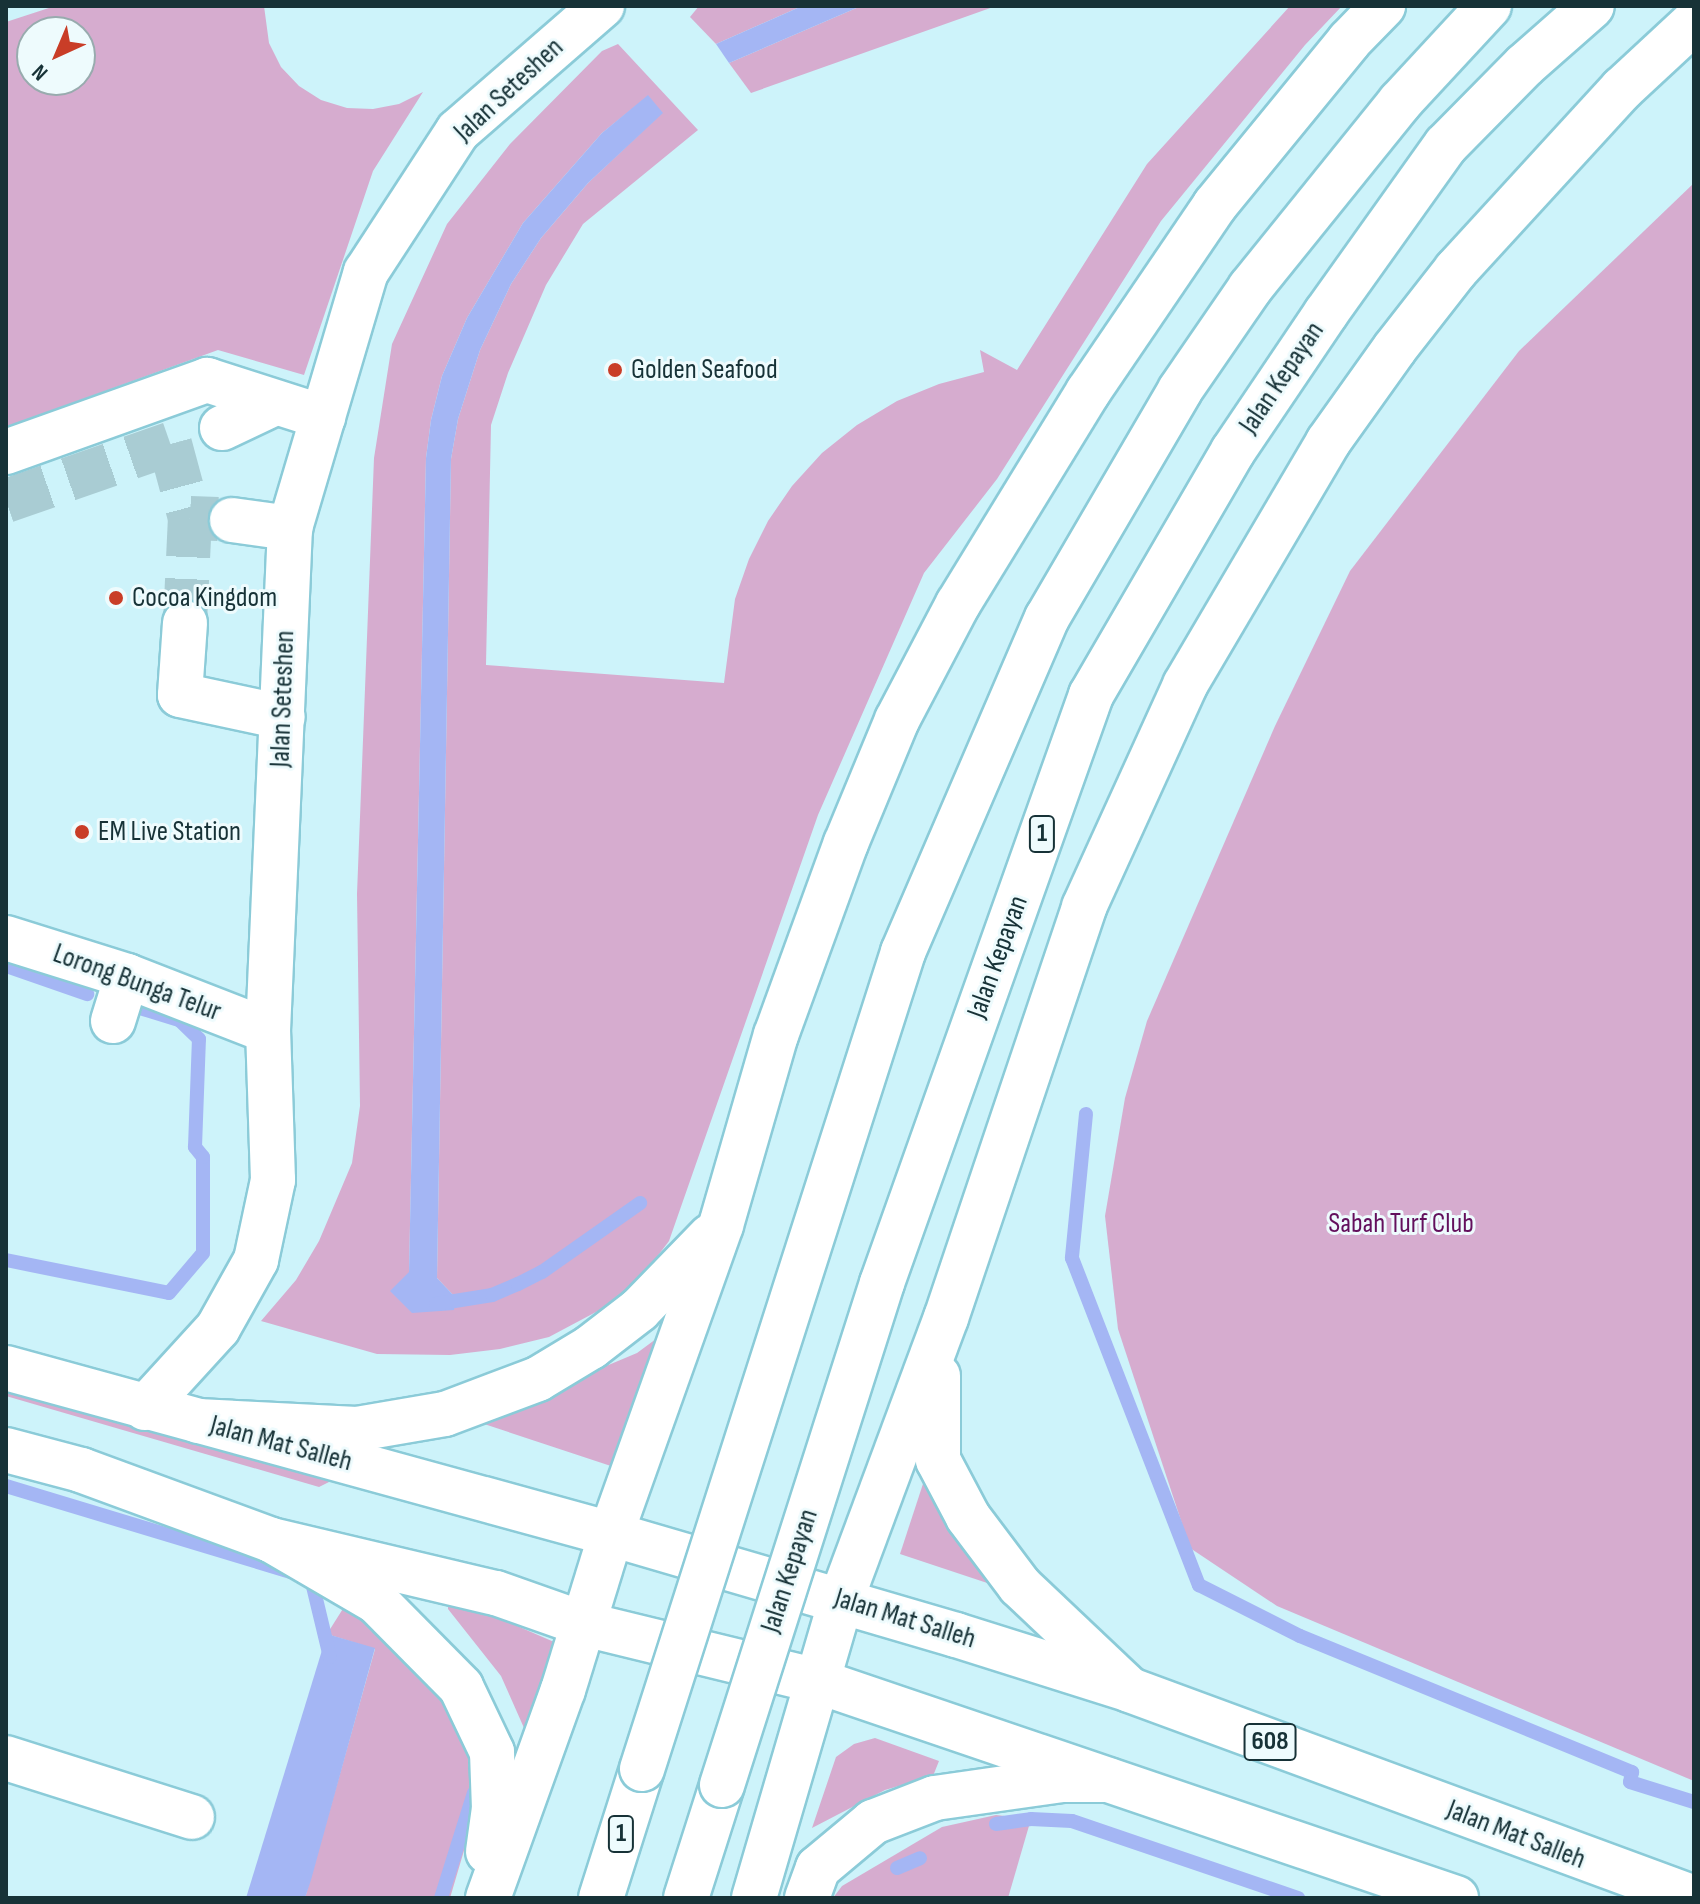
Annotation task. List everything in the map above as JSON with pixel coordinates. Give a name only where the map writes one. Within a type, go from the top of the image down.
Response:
[{"type":"main road","name":"Jalan Seteshen","points":[[145,1408],[218,1328],[256,1260],[273,1180],[268,1031],[290,528],[366,272],[458,131],[602,6]]},
{"type":"main road","points":[[486,1898],[721,1225],[776,1035],[846,843],[897,720],[958,604],[1088,392],[1215,205],[1349,41],[1383,6]]},
{"type":"main road","name":"1","points":[[601,1898],[903,952],[1047,618],[1180,390],[1250,288],[1400,102],[1489,6]]},
{"type":"main road","name":"Jalan Kepayan","points":[[686,1898],[882,1283],[1091,695],[1233,451],[1326,313],[1446,145],[1525,65],[1592,6]]},
{"type":"main road","points":[[754,1898],[841,1600],[946,1318],[1084,907],[1185,685],[1328,442],[1395,348],[1456,270],[1602,112],[1694,22]]},
{"type":"main road","points":[[6,452],[207,380],[273,404],[323,417]]},
{"type":"main road","points":[[222,428],[273,404]]},
{"type":"main road","points":[[232,520],[290,528]]},
{"type":"main road","points":[[185,623],[180,695],[283,717]]},
{"type":"main road","name":"Lorong Bunga Telur","points":[[6,938],[127,976],[268,1031]]},
{"type":"main road","points":[[113,1021],[127,976]]},
{"type":"main road","points":[[198,1421],[357,1429],[445,1414],[538,1379],[591,1347],[639,1310],[721,1225]]},
{"type":"main road","points":[[946,1318],[936,1395],[938,1460],[968,1517],[1020,1586],[1130,1690]]},
{"type":"main road","name":"Jalan Mat Salleh","points":[[6,1368],[611,1534],[841,1600],[1130,1690],[1694,1898]]},
{"type":"main road","points":[[6,1450],[81,1470],[271,1540],[496,1593],[584,1624],[817,1681],[1456,1898]]},
{"type":"main road","points":[[271,1540],[376,1601],[461,1687],[492,1752],[494,1808],[486,1898]]},
{"type":"main road","points":[[6,1758],[192,1817]]},
{"type":"main road","points":[[807,1898],[818,1868],[873,1822],[935,1798],[1061,1780],[1108,1780]]},
{"type":"green space","points":[[55,6],[264,6],[269,43],[281,67],[299,86],[321,100],[347,108],[373,109],[399,104],[423,92],[373,171],[304,375],[218,350],[6,427],[6,22],[16,19],[16,96],[96,96],[96,16],[24,16]]},
{"type":"green space","points":[[699,6],[802,6],[716,44],[690,17]]},
{"type":"green space","points":[[861,6],[996,6],[751,93],[729,63]]},
{"type":"green space","points":[[1290,6],[1342,6],[1305,45],[1161,221],[997,479],[924,573],[818,815],[669,1241],[641,1278],[611,1304],[549,1337],[500,1349],[450,1355],[377,1354],[261,1321],[296,1280],[319,1241],[352,1163],[360,1106],[357,894],[374,458],[392,344],[447,224],[510,144],[602,51],[618,44],[698,130],[583,224],[546,285],[508,373],[491,425],[486,665],[724,683],[735,599],[749,559],[768,521],[792,486],[822,453],[857,425],[897,401],[939,384],[984,372],[980,350],[1017,370],[1147,164]],"holes":[[[648,96],[662,113],[588,183],[541,238],[511,284],[480,350],[458,419],[451,459],[437,1278],[455,1297],[391,1291],[409,1273],[426,458],[431,420],[442,376],[467,318],[523,223],[602,133]]]},
{"type":"green space","name":"Sabah Turf Club","points":[[1694,183],[1694,1781],[1277,1606],[1190,1548],[1118,1329],[1105,1216],[1125,1098],[1147,1021],[1275,726],[1350,571],[1519,351]]},
{"type":"green space","points":[[660,1336],[623,1470],[475,1421],[637,1353]]},
{"type":"green space","points":[[6,1379],[328,1476],[329,1482],[319,1487],[6,1396]]},
{"type":"green space","points":[[938,1438],[1056,1606],[900,1554]]},
{"type":"green space","points":[[351,1596],[450,1706],[470,1752],[481,1793],[450,1898],[305,1898],[375,1649],[327,1634]]},
{"type":"green space","points":[[455,1599],[561,1645],[528,1737],[501,1676],[448,1609],[448,1602]]},
{"type":"green space","points":[[875,1738],[939,1761],[933,1776],[885,1790],[812,1828],[836,1757],[854,1744]]},
{"type":"green space","points":[[996,1815],[1031,1819],[1008,1898],[833,1898],[842,1886],[942,1827]]},
{"type":"water","points":[[802,6],[861,6],[729,63],[716,44]]},
{"type":"water","points":[[648,95],[663,113],[588,183],[541,238],[511,284],[480,350],[458,419],[451,459],[437,1278],[455,1297],[454,1310],[412,1313],[390,1291],[409,1272],[426,458],[431,420],[442,376],[467,318],[523,223],[602,133]]},
{"type":"water","points":[[327,1634],[375,1648],[311,1880],[305,1898],[246,1898]]},
{"type":"waterway","points":[[6,966],[87,994]]},
{"type":"waterway","points":[[6,1260],[169,1293],[203,1253],[203,1157],[195,1147],[199,1039],[179,1020],[140,1008]]},
{"type":"waterway","points":[[1086,1114],[1072,1258],[1199,1585],[1300,1636],[1632,1772],[1630,1782],[1694,1802]]},
{"type":"waterway","points":[[436,1304],[492,1295],[518,1284],[542,1272],[640,1203]]},
{"type":"waterway","points":[[6,1486],[311,1578],[330,1657]]},
{"type":"waterway","points":[[441,1898],[474,1793]]},
{"type":"waterway","points":[[996,1824],[1031,1819],[1072,1821],[1298,1898]]},
{"type":"waterway","points":[[897,1868],[920,1858]]},
{"type":"tunnel","points":[[6,501],[170,444],[190,518]]},
{"type":"tunnel","points":[[185,623],[190,518],[218,519]]},
{"type":"place","name":"Golden Seafood","points":[[615,370]]},
{"type":"place","name":"Cocoa Kingdom","points":[[116,598]]},
{"type":"place","name":"EM Live Station","points":[[82,832]]}]
